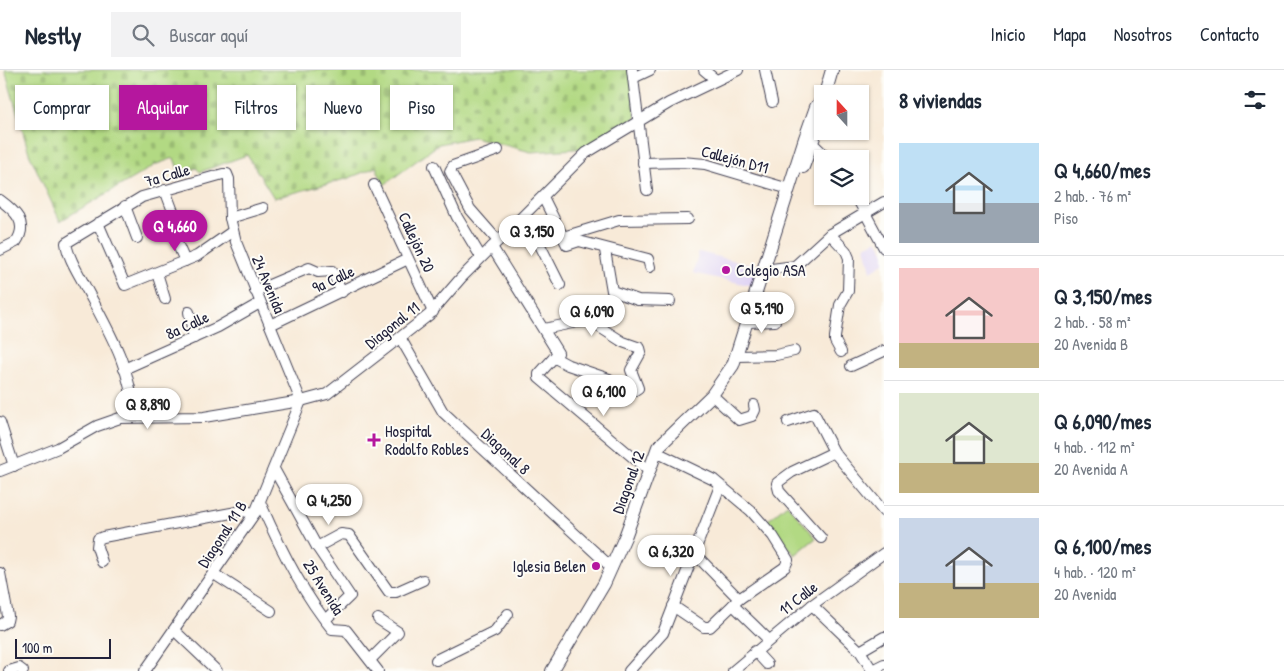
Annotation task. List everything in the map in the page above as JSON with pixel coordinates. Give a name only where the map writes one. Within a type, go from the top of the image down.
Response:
[{"type":"main road","points":[[828,85],[832,70]]},
{"type":"main road","name":"Diagonal 12","points":[[810,141],[814,118]]},
{"type":"main road","name":"Diagonal 12","points":[[552,671],[588,613],[612,568],[656,452],[670,434],[712,395],[727,375],[737,356],[789,189],[814,132]]},
{"type":"street","points":[[647,190],[632,74],[650,70]]},
{"type":"street","points":[[704,70],[716,80]]},
{"type":"street","name":"Diagonal 11","points":[[0,470],[58,448],[97,426],[120,418],[134,416],[187,419],[301,401],[332,391],[433,312],[481,257],[586,152],[637,122],[738,70]]},
{"type":"street","points":[[765,70],[772,102]]},
{"type":"street","points":[[810,141],[820,150]]},
{"type":"street","points":[[498,150],[452,166],[450,171],[470,209],[495,244],[558,353],[539,375],[558,395],[649,472]]},
{"type":"street","name":"Callejón D11","points":[[643,163],[682,162],[705,164],[789,189]]},
{"type":"street","points":[[434,166],[457,217],[481,257]]},
{"type":"street","name":"7a Calle","points":[[124,369],[112,337],[76,269],[66,243],[125,206],[151,193],[220,174],[227,174]]},
{"type":"street","name":"24 Avenida","points":[[227,174],[232,231],[301,401]]},
{"type":"street","name":"Callejón 20","points":[[374,186],[433,312]]},
{"type":"street","points":[[165,190],[174,214]]},
{"type":"street","points":[[543,197],[565,241]]},
{"type":"street","points":[[0,200],[14,210],[20,220],[20,233],[16,242],[0,250]]},
{"type":"street","points":[[764,270],[795,266],[830,234],[884,202]]},
{"type":"street","points":[[862,205],[884,248]]},
{"type":"street","points":[[125,206],[137,238]]},
{"type":"street","points":[[230,218],[263,208]]},
{"type":"street","points":[[522,218],[539,243],[560,285]]},
{"type":"street","points":[[565,241],[619,220],[688,219]]},
{"type":"street","points":[[98,223],[125,285],[202,253],[232,231]]},
{"type":"street","points":[[830,234],[846,251],[849,258],[848,291],[842,300],[835,341],[841,352]]},
{"type":"street","points":[[565,241],[579,241],[606,250],[648,260],[650,267]]},
{"type":"street","points":[[177,243],[185,261]]},
{"type":"street","points":[[606,250],[612,291],[638,300],[670,301]]},
{"type":"street","name":"9a Calle","points":[[270,325],[408,259]]},
{"type":"street","points":[[255,291],[309,268],[318,272],[332,271],[342,292]]},
{"type":"street","points":[[157,273],[166,299]]},
{"type":"street","name":"8a Calle","points":[[124,369],[194,338],[260,303]]},
{"type":"street","points":[[189,312],[194,338]]},
{"type":"street","points":[[544,329],[590,321],[623,342],[640,348],[641,352],[632,370],[638,388],[629,394],[612,380],[568,365],[555,358]]},
{"type":"street","points":[[747,322],[775,321]]},
{"type":"street","name":"Diagonal 8","points":[[400,339],[443,412],[612,568]]},
{"type":"street","points":[[737,356],[776,355],[794,351]]},
{"type":"street","points":[[851,366],[884,351]]},
{"type":"street","points":[[124,369],[134,416]]},
{"type":"street","points":[[712,395],[739,420],[754,413],[754,405]]},
{"type":"street","name":"Diagonal 11 B","points":[[145,671],[175,631],[255,513],[301,401]]},
{"type":"street","points":[[788,422],[814,413],[834,452],[884,512]]},
{"type":"street","points":[[0,422],[14,466]]},
{"type":"street","points":[[656,452],[711,478],[751,511],[773,536],[788,560],[784,567],[736,602],[708,628],[673,606]]},
{"type":"street","points":[[821,538],[779,491],[777,483],[792,472],[834,452]]},
{"type":"street","points":[[274,469],[317,547],[350,597],[325,620]]},
{"type":"street","points":[[629,671],[661,635],[720,486]]},
{"type":"street","name":"25 Avenida","points":[[260,502],[291,564],[325,620],[332,629],[346,630],[378,671]]},
{"type":"street","points":[[102,562],[96,545],[98,539],[103,537],[242,511],[255,513]]},
{"type":"street","points":[[317,547],[340,534],[349,535],[389,592],[396,592],[423,580]]},
{"type":"street","points":[[694,553],[769,640]]},
{"type":"street","name":"11 Calle","points":[[733,671],[812,605],[884,553]]},
{"type":"street","points":[[0,572],[8,616],[7,621],[0,626]]},
{"type":"street","points":[[214,574],[271,611]]},
{"type":"street","points":[[812,605],[860,651],[872,670],[883,665]]},
{"type":"street","points":[[436,660],[495,630],[508,614]]},
{"type":"street","points":[[370,660],[398,632],[378,620]]},
{"type":"street","points":[[175,631],[218,671]]},
{"type":"street","points":[[860,651],[884,637]]},
{"type":"street","points":[[755,651],[767,664]]},
{"type":"street","points":[[9,671],[19,668],[23,671]]},
{"type":"shaded area","points":[[877,240],[884,251],[884,263],[871,271],[865,246]]},
{"type":"shaded area","name":"Colegio ASA","points":[[699,252],[760,267],[753,286],[693,273]]},
{"type":"green space","points":[[5,70],[631,70],[636,118],[589,148],[531,152],[474,137],[439,144],[384,185],[376,167],[349,178],[274,198],[247,155],[200,172],[196,168],[180,175],[174,158],[157,164],[60,221],[29,153],[22,130],[109,130],[109,85],[15,85],[15,105]]},
{"type":"green space","points":[[787,504],[816,538],[795,555],[767,521]]},
{"type":"place","name":"Colegio ASA","points":[[726,270]]},
{"type":"place","name":"Hospital Rodolfo Robles","points":[[374,440]]},
{"type":"place","name":"Iglesia Belen","points":[[596,566]]}]
